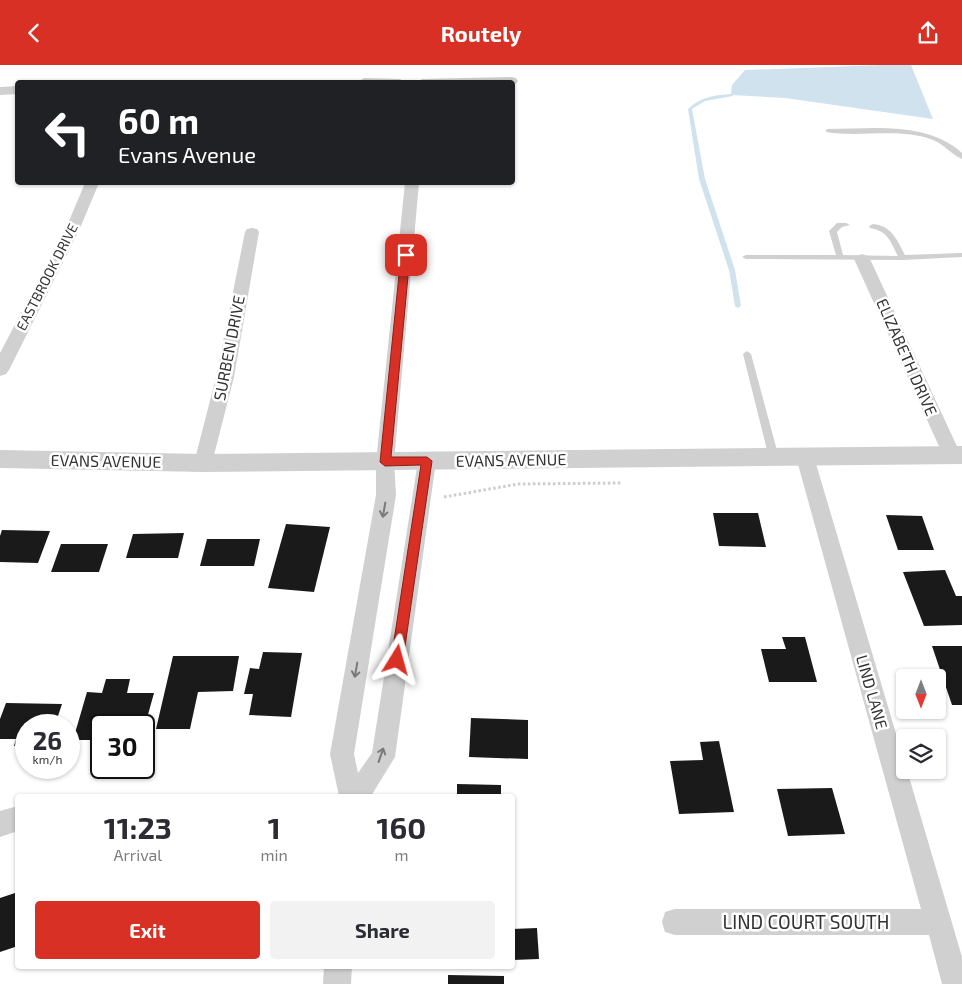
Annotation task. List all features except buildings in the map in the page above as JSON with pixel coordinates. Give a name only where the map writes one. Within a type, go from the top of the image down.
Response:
[{"type":"street","points":[[0,91],[15,90]]},
{"type":"street","name":"EASTBROOK DRIVE","points":[[0,370],[73,228],[91,185]]},
{"type":"street","points":[[351,794],[342,754],[386,495],[385,462],[412,185]]},
{"type":"street","name":"SURBEN DRIVE","points":[[203,463],[225,377],[252,232]]},
{"type":"street","name":"ELIZABETH DRIVE","points":[[862,259],[957,455]]},
{"type":"street","name":"EVANS AVENUE","points":[[0,459],[203,463],[957,455]]},
{"type":"street","name":"LIND LANE","points":[[805,457],[956,984]]},
{"type":"street","points":[[358,794],[383,757],[427,461]]},
{"type":"street","points":[[0,824],[15,819]]},
{"type":"street","name":"LIND COURT SOUTH","points":[[674,922],[937,922]]},
{"type":"street","points":[[336,984],[338,969]]},
{"type":"lane","points":[[828,131],[921,133],[955,148],[962,157]]},
{"type":"lane","points":[[840,257],[833,231],[840,225],[846,225]]},
{"type":"lane","points":[[873,225],[881,225],[888,231],[903,258]]},
{"type":"lane","points":[[746,257],[840,257],[862,259],[962,255]]},
{"type":"lane","points":[[747,354],[774,458]]},
{"type":"path","points":[[421,497],[453,496],[518,484],[627,483]]},
{"type":"water","points":[[911,65],[933,119],[785,98],[731,95],[732,85],[745,70]]},
{"type":"waterway","points":[[731,95],[704,100],[690,109],[702,179],[732,270],[738,306]]},
{"type":"route","points":[[397,660],[427,461],[385,462],[406,255]]}]
